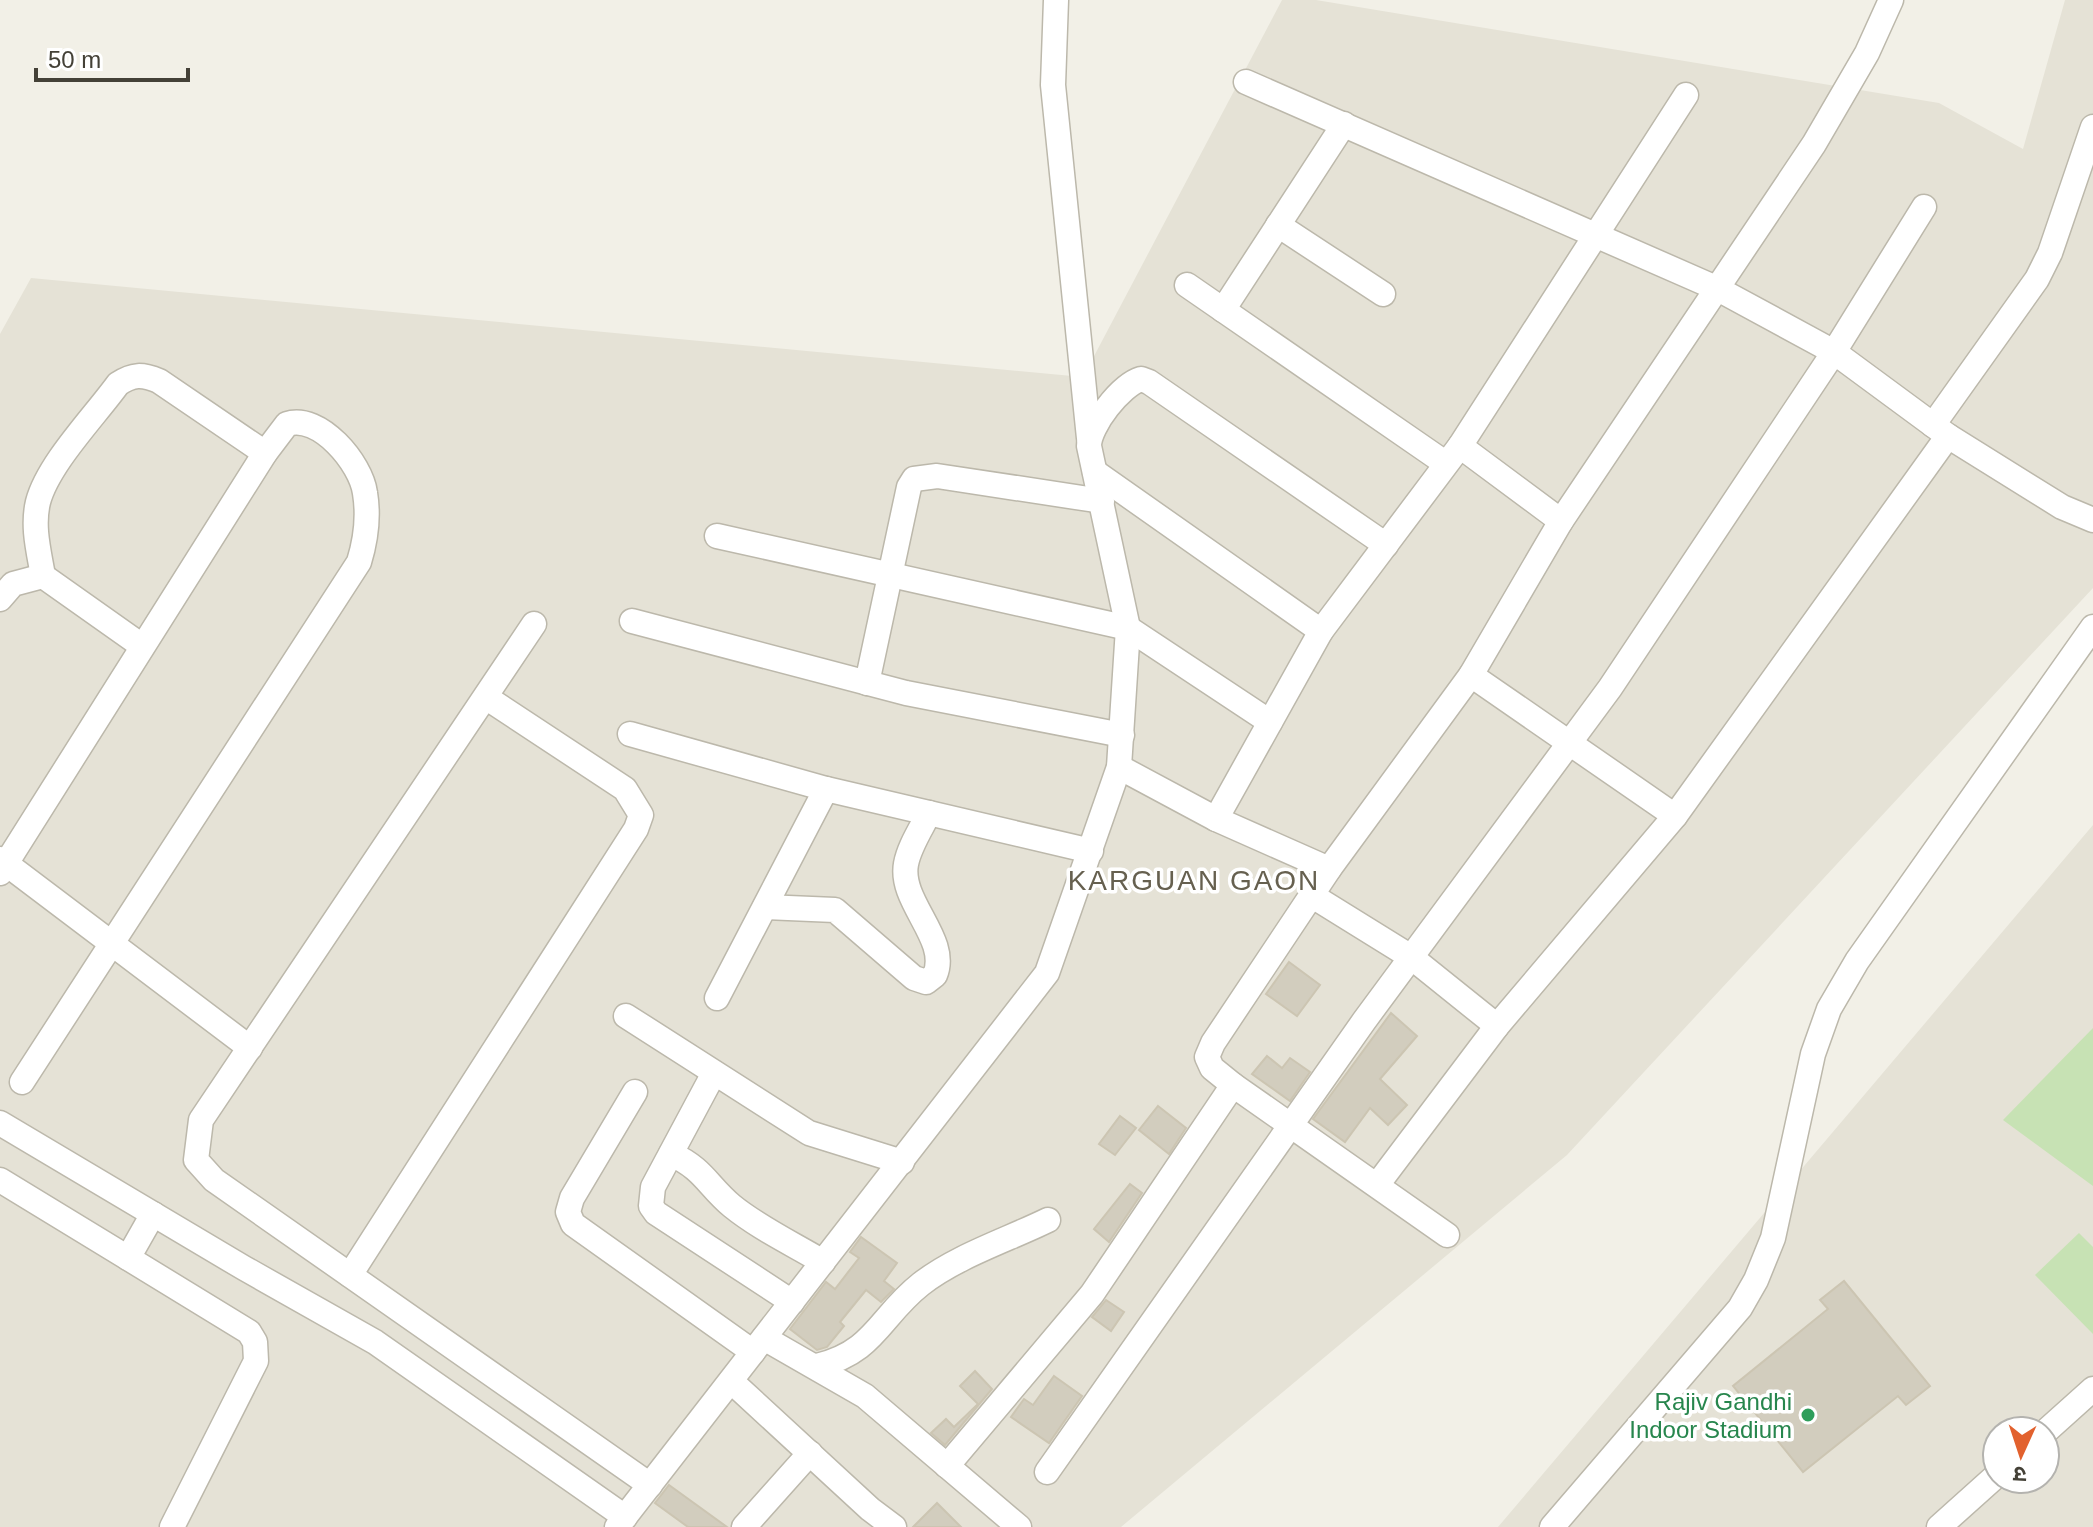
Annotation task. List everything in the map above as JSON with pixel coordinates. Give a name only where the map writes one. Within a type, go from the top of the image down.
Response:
[{"type":"street","points":[[0,1123],[375,1342],[621,1522],[1047,973],[1119,767],[1128,628],[1089,438],[1053,85],[1056,0]]},
{"type":"street","points":[[1447,1235],[1233,1085],[1212,1068],[1207,1057],[1311,895],[1471,675],[1561,521],[1814,144],[1867,53],[1891,0]]},
{"type":"street","points":[[1246,82],[1716,288],[1834,352],[1940,430],[2062,507],[2093,520]]},
{"type":"street","points":[[1216,819],[1321,631],[1452,454],[1686,95]]},
{"type":"street","points":[[1223,310],[1344,124]]},
{"type":"street","points":[[1377,1185],[1497,1026],[1675,816],[1940,430],[2037,279],[2050,253],[2093,127]]},
{"type":"street","points":[[1047,1472],[1289,1126],[1571,744],[1834,352],[1924,207]]},
{"type":"street","points":[[1278,225],[1383,294]]},
{"type":"street","points":[[1187,285],[1561,521]]},
{"type":"street","points":[[142,646],[43,576],[35,531],[38,504],[46,481],[118,384],[129,377],[144,375],[159,381],[265,453]]},
{"type":"street","points":[[1089,438],[1128,385],[1141,379],[1386,545]]},
{"type":"street","points":[[22,1082],[112,944],[362,552],[367,525],[365,490],[354,466],[318,428],[297,420],[287,424],[265,453],[2,865],[112,944],[250,1048]]},
{"type":"street","points":[[1095,472],[1321,631]]},
{"type":"street","points":[[867,683],[888,575],[909,487],[914,479],[937,476],[1102,501]]},
{"type":"street","points":[[717,536],[1128,628],[1270,722]]},
{"type":"street","points":[[0,599],[13,584],[43,576]]},
{"type":"street","points":[[632,621],[867,683],[1122,735]]},
{"type":"street","points":[[534,624],[201,1120],[196,1160],[214,1180],[650,1485]]},
{"type":"street","points":[[1552,1527],[1740,1308],[1773,1238],[1813,1054],[1829,1009],[1857,961],[2093,627]]},
{"type":"street","points":[[1471,675],[1675,816]]},
{"type":"street","points":[[350,1275],[636,829],[641,815],[625,789],[487,698]]},
{"type":"street","points":[[630,734],[826,789],[1091,851]]},
{"type":"street","points":[[1119,767],[1216,819],[1329,869]]},
{"type":"street","points":[[717,998],[826,789]]},
{"type":"street","points":[[765,907],[815,906],[835,910],[914,978],[926,982],[935,975],[938,956],[905,874],[909,854],[929,813]]},
{"type":"street","points":[[1311,895],[1411,957],[1497,1026]]},
{"type":"street","points":[[626,1016],[809,1133],[902,1162]]},
{"type":"street","points":[[714,1073],[653,1187],[651,1206],[656,1213],[792,1302]]},
{"type":"street","points":[[947,1466],[1092,1294],[1233,1085]]},
{"type":"street","points":[[635,1092],[572,1198],[568,1212],[573,1224],[759,1345],[817,1366],[865,1396],[1019,1527]]},
{"type":"street","points":[[671,1154],[698,1168],[731,1205],[823,1262]]},
{"type":"street","points":[[0,1180],[249,1332],[255,1342],[256,1361],[250,1379],[172,1527]]},
{"type":"street","points":[[128,1258],[153,1214]]},
{"type":"street","points":[[817,1366],[854,1354],[906,1298],[941,1271],[1048,1220]]},
{"type":"street","points":[[731,1381],[810,1453],[862,1518],[894,1527]]},
{"type":"street","points":[[2061,1418],[2093,1389]]},
{"type":"street","points":[[744,1527],[810,1453]]},
{"type":"street","points":[[1939,1527],[1981,1489]]},
{"type":"shaded area","points":[[1282,0],[1316,0],[1939,103],[2023,149],[2065,0],[2093,0],[2093,588],[1567,1155],[1121,1527],[0,1527],[0,334],[31,278],[1083,377]]},
{"type":"shaded area","points":[[2093,825],[2093,1527],[1498,1527]]},
{"type":"green space","points":[[2093,1028],[2093,1186],[2003,1120]]},
{"type":"green space","points":[[2079,1233],[2093,1247],[2093,1334],[2035,1275]]},
{"type":"building","points":[[1289,962],[1320,985],[1297,1016],[1266,994]]},
{"type":"building","points":[[1391,1013],[1417,1036],[1380,1079],[1407,1105],[1388,1125],[1370,1108],[1345,1142],[1313,1119]]},
{"type":"building","points":[[1267,1056],[1282,1068],[1290,1058],[1310,1072],[1290,1101],[1252,1074]]},
{"type":"building","points":[[1158,1106],[1186,1128],[1169,1154],[1139,1130]]},
{"type":"building","points":[[1120,1116],[1136,1128],[1115,1155],[1099,1144]]},
{"type":"building","points":[[1130,1184],[1142,1193],[1109,1242],[1094,1229]]},
{"type":"building","points":[[861,1237],[897,1263],[884,1281],[894,1289],[881,1302],[866,1290],[840,1322],[844,1326],[827,1347],[817,1350],[790,1329],[826,1282],[835,1289],[859,1258],[850,1252]]},
{"type":"building","points":[[1844,1281],[1930,1386],[1906,1405],[1898,1396],[1803,1472],[1733,1386],[1828,1309],[1820,1300]]},
{"type":"building","points":[[1106,1300],[1124,1312],[1111,1331],[1092,1317]]},
{"type":"building","points":[[975,1371],[992,1389],[945,1445],[931,1433],[946,1419],[954,1427],[978,1404],[960,1386]]},
{"type":"building","points":[[1054,1376],[1082,1396],[1049,1443],[1011,1417],[1024,1399],[1033,1405]]},
{"type":"building","points":[[669,1485],[727,1527],[688,1527],[655,1503]]},
{"type":"building","points":[[937,1503],[961,1527],[913,1527]]},
{"type":"place","name":"Rajiv Gandhi Indoor Stadium","points":[[1808,1415]]},
{"type":"district","name":"KARGUAN GAON","points":[[1194,880]]}]
